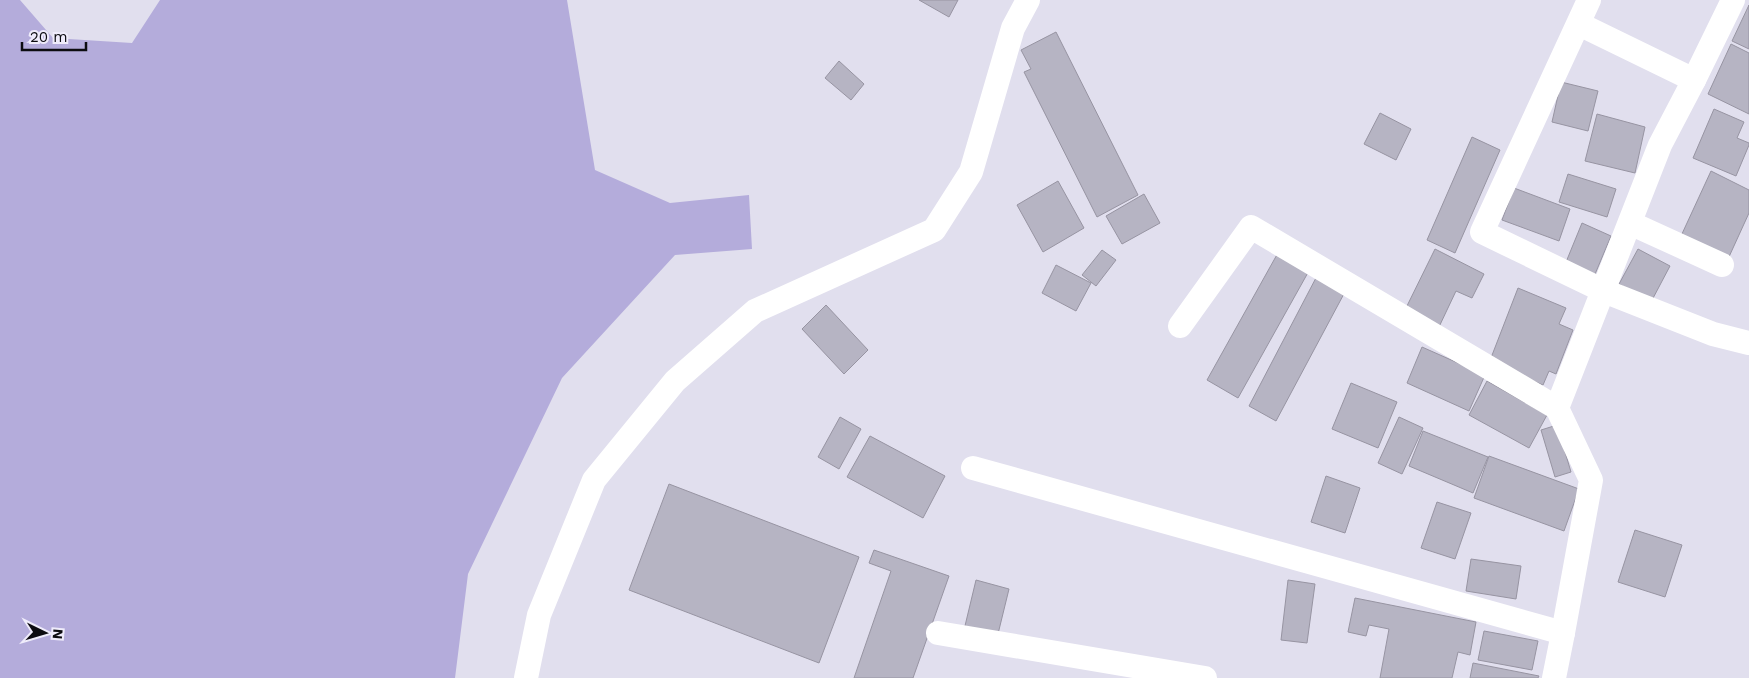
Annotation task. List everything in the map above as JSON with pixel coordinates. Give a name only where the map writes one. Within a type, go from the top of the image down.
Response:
[{"type":"street","points":[[526,678],[539,615],[594,480],[675,380],[755,312],[934,230],[971,172],[1013,28],[1028,0]]},
{"type":"street","points":[[1589,0],[1482,232],[1604,291],[1713,334],[1749,343]]},
{"type":"street","points":[[1557,408],[1660,145],[1733,0]]},
{"type":"street","points":[[1579,24],[1694,80]]},
{"type":"street","points":[[1630,223],[1722,265]]},
{"type":"street","points":[[1180,326],[1251,226],[1557,408],[1591,480],[1554,678]]},
{"type":"street","points":[[973,468],[1563,633]]},
{"type":"street","points":[[938,633],[1205,678]]},
{"type":"shaded area","points":[[0,0],[20,0],[53,38],[132,43],[160,0],[567,0],[595,170],[670,203],[749,195],[752,249],[675,255],[562,378],[468,574],[455,678],[0,678]]},
{"type":"building","points":[[919,0],[958,0],[949,17]]},
{"type":"building","points":[[1749,5],[1749,49],[1732,41]]},
{"type":"building","points":[[1056,32],[1138,195],[1097,217],[1024,72],[1031,69],[1021,50]]},
{"type":"building","points":[[1731,44],[1749,53],[1749,114],[1708,94]]},
{"type":"building","points":[[839,61],[864,84],[851,100],[825,78]]},
{"type":"building","points":[[1561,82],[1598,91],[1588,131],[1552,122]]},
{"type":"building","points":[[1714,109],[1744,122],[1737,138],[1749,143],[1749,145],[1736,176],[1693,158]]},
{"type":"building","points":[[1380,113],[1411,129],[1396,160],[1364,144]]},
{"type":"building","points":[[1597,114],[1645,127],[1635,173],[1585,161]]},
{"type":"building","points":[[1472,137],[1500,150],[1455,253],[1427,240]]},
{"type":"building","points":[[1711,171],[1749,190],[1749,213],[1728,259],[1681,236]]},
{"type":"building","points":[[1568,174],[1616,189],[1607,217],[1559,202]]},
{"type":"building","points":[[1058,181],[1084,228],[1043,252],[1017,205]]},
{"type":"building","points":[[1514,188],[1570,209],[1559,241],[1502,220]]},
{"type":"building","points":[[1144,194],[1160,223],[1122,244],[1106,216]]},
{"type":"building","points":[[1582,223],[1611,236],[1593,279],[1564,267]]},
{"type":"building","points":[[1435,249],[1484,274],[1472,298],[1456,291],[1438,329],[1404,312]]},
{"type":"building","points":[[1638,249],[1670,266],[1651,302],[1619,284]]},
{"type":"building","points":[[1102,250],[1116,260],[1096,286],[1082,275]]},
{"type":"building","points":[[1279,251],[1310,269],[1238,398],[1207,380]]},
{"type":"building","points":[[1056,265],[1091,283],[1076,311],[1042,293]]},
{"type":"building","points":[[1318,274],[1346,290],[1276,421],[1249,406]]},
{"type":"building","points":[[1518,288],[1566,308],[1559,324],[1573,330],[1556,374],[1549,371],[1543,385],[1489,363]]},
{"type":"building","points":[[826,305],[868,350],[844,374],[802,329]]},
{"type":"building","points":[[1422,347],[1485,375],[1469,411],[1407,383]]},
{"type":"building","points":[[1487,381],[1547,415],[1529,448],[1469,415]]},
{"type":"building","points":[[1351,383],[1397,402],[1378,448],[1332,429]]},
{"type":"building","points":[[840,417],[861,429],[839,469],[818,457]]},
{"type":"building","points":[[1399,417],[1423,428],[1402,474],[1378,463]]},
{"type":"building","points":[[1557,425],[1571,472],[1555,477],[1541,430]]},
{"type":"building","points":[[1423,431],[1488,457],[1473,493],[1409,466]]},
{"type":"building","points":[[870,436],[945,476],[923,518],[847,477]]},
{"type":"building","points":[[1489,456],[1579,489],[1564,531],[1474,498]]},
{"type":"building","points":[[1326,476],[1360,488],[1345,533],[1311,522]]},
{"type":"building","points":[[669,484],[859,557],[819,663],[629,590]]},
{"type":"building","points":[[1437,502],[1471,513],[1455,559],[1421,548]]},
{"type":"building","points":[[1635,530],[1682,545],[1665,597],[1618,582]]},
{"type":"building","points":[[874,550],[949,576],[913,678],[854,678],[891,571],[869,563]]},
{"type":"building","points":[[1471,559],[1521,566],[1516,599],[1466,591]]},
{"type":"building","points":[[976,580],[1009,589],[997,638],[964,630]]},
{"type":"building","points":[[1288,580],[1315,584],[1307,643],[1281,640]]},
{"type":"building","points":[[1355,598],[1476,622],[1470,655],[1458,652],[1452,678],[1380,678],[1389,629],[1369,625],[1366,636],[1348,632]]},
{"type":"building","points":[[1484,631],[1538,641],[1532,670],[1478,660]]},
{"type":"building","points":[[1473,663],[1539,676],[1538,678],[1470,678]]}]
